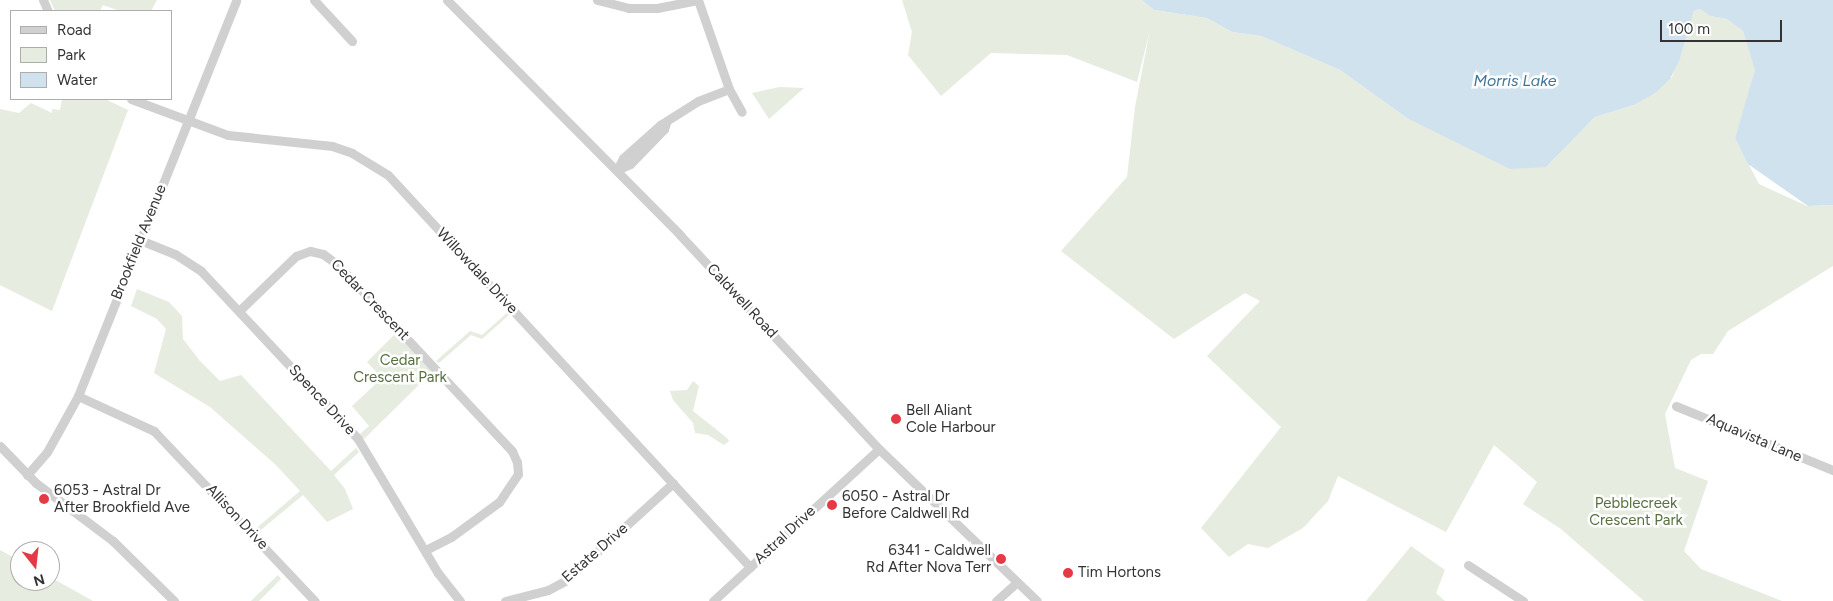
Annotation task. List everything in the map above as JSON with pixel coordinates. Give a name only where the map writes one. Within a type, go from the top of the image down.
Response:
[{"type":"street","name":"Brookfield Avenue","points":[[27,475],[47,452],[78,396],[236,0]]},
{"type":"street","points":[[314,0],[352,41]]},
{"type":"street","name":"Caldwell Road","points":[[447,0],[617,170],[879,448],[1037,601]]},
{"type":"street","points":[[597,0],[628,8],[657,8],[698,0],[729,89],[742,112]]},
{"type":"street","points":[[617,170],[630,164],[664,129],[666,123],[698,101],[729,89]]},
{"type":"street","name":"Willowdale Drive","points":[[134,100],[228,135],[332,146],[352,153],[382,171],[408,196],[750,567]]},
{"type":"street","name":"Spence Drive","points":[[140,240],[193,265],[239,311],[358,439],[425,550],[460,601]]},
{"type":"street","name":"Cedar Crescent","points":[[239,311],[296,256],[310,251],[323,254],[337,264],[512,451],[517,462],[518,474],[499,502],[450,537],[425,550]]},
{"type":"street","name":"Allison Drive","points":[[78,396],[154,431],[315,601]]},
{"type":"street","name":"Aquavista Lane","points":[[1676,406],[1833,470]]},
{"type":"street","points":[[0,446],[27,475],[113,541],[174,601]]},
{"type":"street","name":"Astral Drive","points":[[713,601],[879,448]]},
{"type":"street","name":"Estate Drive","points":[[505,601],[548,590],[564,582],[673,483]]},
{"type":"street","points":[[1468,564],[1523,601]]},
{"type":"street","points":[[996,601],[1017,582]]},
{"type":"green space","points":[[50,0],[157,0],[152,10],[117,10],[103,5],[100,10],[55,10]]},
{"type":"green space","name":"Pebblecreek Crescent Park","points":[[902,0],[1142,0],[1154,10],[1207,18],[1232,32],[1261,36],[1340,70],[1407,118],[1546,167],[1595,117],[1634,105],[1672,77],[1694,11],[1700,9],[1710,16],[1727,19],[1743,31],[1756,71],[1735,138],[1759,184],[1807,206],[1833,205],[1833,266],[1728,331],[1713,354],[1701,354],[1691,360],[1665,414],[1675,468],[1708,481],[1684,551],[1701,569],[1782,601],[1644,601],[1561,529],[1523,504],[1537,482],[1494,445],[1446,532],[1338,476],[1328,501],[1303,528],[1268,548],[1248,544],[1229,557],[1201,528],[1281,427],[1207,356],[1260,301],[1245,293],[1174,339],[1061,251],[1127,177],[1135,107],[1150,30],[1137,82],[1067,55],[991,53],[941,96],[908,55],[912,32]]},
{"type":"green space","points":[[780,87],[804,88],[769,119],[752,93]]},
{"type":"green space","points":[[62,100],[107,100],[128,110],[52,311],[0,285],[0,109],[19,113],[31,103],[52,113],[52,109],[60,110]]},
{"type":"green space","points":[[137,289],[169,302],[182,316],[183,339],[200,361],[220,381],[241,375],[331,471],[356,448],[359,452],[334,475],[345,489],[353,509],[327,522],[303,495],[256,534],[253,531],[300,491],[276,465],[210,407],[154,373],[166,329],[157,319],[131,306]]},
{"type":"green space","points":[[508,312],[510,314],[482,339],[471,335],[439,363],[436,361],[470,331],[482,335]]},
{"type":"green space","name":"Cedar Crescent Park","points":[[396,333],[432,372],[364,439],[360,434],[369,426],[352,406],[382,378],[367,362]]},
{"type":"green space","points":[[693,381],[699,386],[693,411],[727,438],[729,441],[724,445],[708,435],[695,433],[693,423],[673,400],[670,391],[687,390]]},
{"type":"green space","points":[[1411,546],[1445,570],[1436,593],[1445,601],[1366,601]]},
{"type":"green space","points":[[0,550],[10,556],[10,591],[60,591],[60,583],[93,601],[0,601]]},
{"type":"green space","points":[[278,575],[281,579],[259,601],[251,601]]},
{"type":"water","name":"Morris Lake","points":[[1142,0],[1833,0],[1833,205],[1808,206],[1748,164],[1735,138],[1755,70],[1743,31],[1727,19],[1710,16],[1700,9],[1694,11],[1679,61],[1670,79],[1655,93],[1634,105],[1595,117],[1546,167],[1510,169],[1407,118],[1340,70],[1261,36],[1232,32],[1207,18],[1154,10]]},
{"type":"place","name":"Bell Aliant Cole Harbour","points":[[896,419]]},
{"type":"place","name":"6053 - Astral Dr After Brookfield Ave","points":[[44,499]]},
{"type":"place","name":"6050 - Astral Dr Before Caldwell Rd","points":[[832,505]]},
{"type":"place","name":"6341 - Caldwell Rd After Nova Terr","points":[[1001,559]]},
{"type":"place","name":"Tim Hortons","points":[[1068,573]]}]
